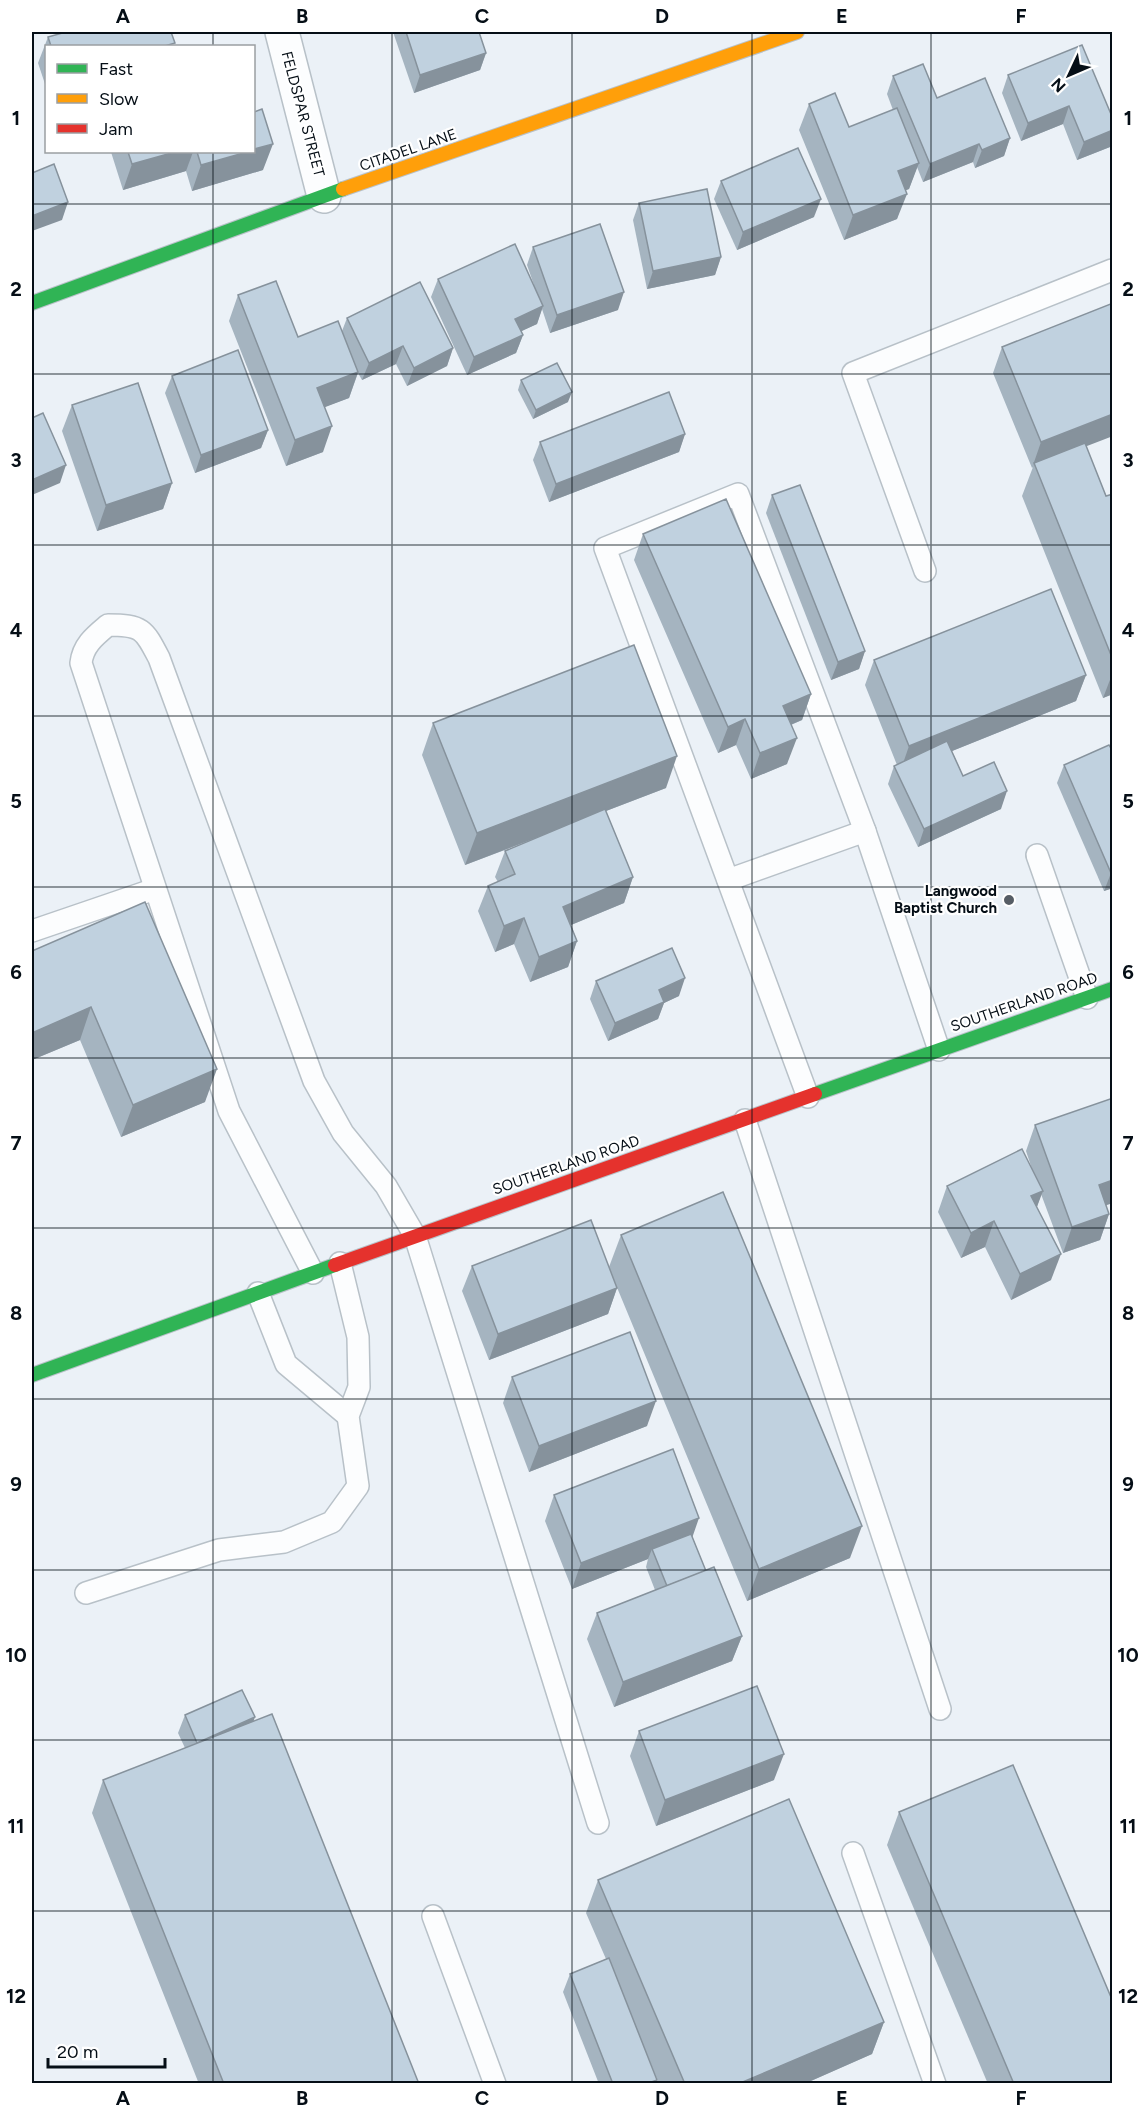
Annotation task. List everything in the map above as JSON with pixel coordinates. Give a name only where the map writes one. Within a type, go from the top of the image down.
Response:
[{"type":"street","name":"FELDSPAR STREET","points":[[282,32],[324,196]]},
{"type":"street","name":"CITADEL LANE","points":[[32,303],[754,39],[797,32]]},
{"type":"street","name":"SOUTHERLAND ROAD","points":[[32,1375],[1113,988]]},
{"type":"lane","points":[[925,571],[853,373],[1113,270]]},
{"type":"lane","points":[[808,1097],[605,548],[738,494],[865,831],[939,1050]]},
{"type":"lane","points":[[313,1273],[229,1111],[81,663],[82,655],[91,639],[108,625],[131,625],[146,634],[159,658],[314,1081],[343,1133],[386,1186],[415,1236],[598,1824]]},
{"type":"lane","points":[[728,880],[865,831]]},
{"type":"lane","points":[[1037,855],[1087,998]]},
{"type":"lane","points":[[32,931],[155,889]]},
{"type":"lane","points":[[745,1120],[940,1709]]},
{"type":"lane","points":[[86,1593],[219,1550],[284,1542],[332,1522],[358,1486],[348,1416],[359,1387],[358,1337],[340,1263]]},
{"type":"lane","points":[[258,1293],[286,1364],[348,1416]]},
{"type":"lane","points":[[853,1853],[935,2084]]},
{"type":"lane","points":[[433,1916],[495,2084]]},
{"type":"building","points":[[66,32],[171,32],[175,43],[168,45],[51,45],[48,37]]},
{"type":"building","points":[[406,32],[479,32],[486,53],[420,75]]},
{"type":"building","points":[[1082,45],[1113,119],[1113,130],[1084,142],[1069,106],[1028,123],[1008,75]]},
{"type":"building","points":[[923,64],[937,98],[985,78],[1010,138],[982,150],[979,144],[930,164],[893,76]]},
{"type":"building","points":[[835,93],[849,127],[897,108],[919,163],[898,171],[907,194],[853,215],[809,104]]},
{"type":"building","points":[[262,109],[273,144],[255,149],[255,112]]},
{"type":"building","points":[[798,148],[821,199],[743,232],[721,181]]},
{"type":"building","points":[[128,153],[171,153],[132,164]]},
{"type":"building","points":[[197,153],[243,153],[201,165]]},
{"type":"building","points":[[54,164],[68,202],[32,216],[32,173]]},
{"type":"building","points":[[707,189],[721,257],[653,271],[639,203]]},
{"type":"building","points":[[600,224],[624,292],[557,315],[533,247]]},
{"type":"building","points":[[515,244],[543,306],[515,319],[523,335],[474,357],[438,279]]},
{"type":"building","points":[[276,281],[298,337],[338,321],[358,372],[317,388],[332,426],[295,440],[238,295]]},
{"type":"building","points":[[420,282],[453,348],[414,368],[403,346],[369,363],[347,318]]},
{"type":"building","points":[[1113,303],[1113,414],[1041,442],[1002,347]]},
{"type":"building","points":[[238,350],[268,430],[201,455],[172,376]]},
{"type":"building","points":[[557,363],[572,392],[536,410],[521,380]]},
{"type":"building","points":[[138,383],[172,483],[106,505],[72,405]]},
{"type":"building","points":[[669,392],[685,434],[556,484],[540,442]]},
{"type":"building","points":[[43,413],[66,465],[32,480],[32,418]]},
{"type":"building","points":[[1085,443],[1106,496],[1113,494],[1113,660],[1034,463]]},
{"type":"building","points":[[800,485],[865,651],[838,662],[772,495]]},
{"type":"building","points":[[726,499],[811,694],[783,706],[797,738],[760,753],[745,719],[728,727],[643,534]]},
{"type":"building","points":[[1051,589],[1086,675],[909,746],[874,660]]},
{"type":"building","points":[[634,645],[677,756],[477,833],[433,723]]},
{"type":"building","points":[[947,741],[963,776],[994,762],[1007,791],[924,829],[894,766]]},
{"type":"building","points":[[1109,745],[1113,752],[1113,873],[1111,873],[1064,765]]},
{"type":"building","points":[[605,809],[633,877],[563,907],[577,941],[539,957],[524,918],[504,926],[488,886],[515,874],[505,851]]},
{"type":"building","points":[[145,902],[217,1069],[133,1105],[91,1007],[32,1033],[32,951]]},
{"type":"building","points":[[672,948],[685,978],[659,990],[664,1002],[615,1023],[596,981]]},
{"type":"building","points":[[1113,1098],[1113,1180],[1099,1185],[1109,1214],[1072,1227],[1035,1125]]},
{"type":"building","points":[[1022,1149],[1043,1191],[1031,1196],[1061,1254],[1020,1274],[994,1221],[971,1233],[947,1186]]},
{"type":"building","points":[[723,1192],[862,1526],[759,1569],[621,1235]]},
{"type":"building","points":[[591,1220],[617,1288],[498,1334],[472,1266]]},
{"type":"building","points":[[630,1332],[656,1401],[539,1446],[512,1377]]},
{"type":"building","points":[[673,1449],[699,1518],[581,1563],[554,1495]]},
{"type":"building","points":[[691,1534],[706,1571],[667,1586],[652,1549]]},
{"type":"building","points":[[714,1567],[742,1636],[623,1682],[597,1613]]},
{"type":"building","points":[[757,1686],[784,1754],[665,1800],[639,1731]]},
{"type":"building","points":[[242,1690],[255,1717],[197,1743],[185,1715]]},
{"type":"building","points":[[272,1714],[419,2084],[224,2084],[103,1780]]},
{"type":"building","points":[[1013,1765],[1113,2002],[1113,2084],[1014,2084],[899,1812]]},
{"type":"building","points":[[789,1799],[884,2022],[738,2084],[685,2084],[598,1880]]},
{"type":"building","points":[[609,1958],[657,2080],[646,2084],[613,2084],[570,1974]]},
{"type":"traffic: fast","points":[[32,303],[343,189]]},
{"type":"traffic: fast","points":[[815,1094],[1112,989]]},
{"type":"traffic: fast","points":[[32,1375],[335,1265]]},
{"type":"traffic: slow","points":[[343,189],[797,32]]},
{"type":"traffic: jam","points":[[335,1265],[815,1094]]},
{"type":"place","name":"Langwood Baptist Church","points":[[1009,900]]}]
